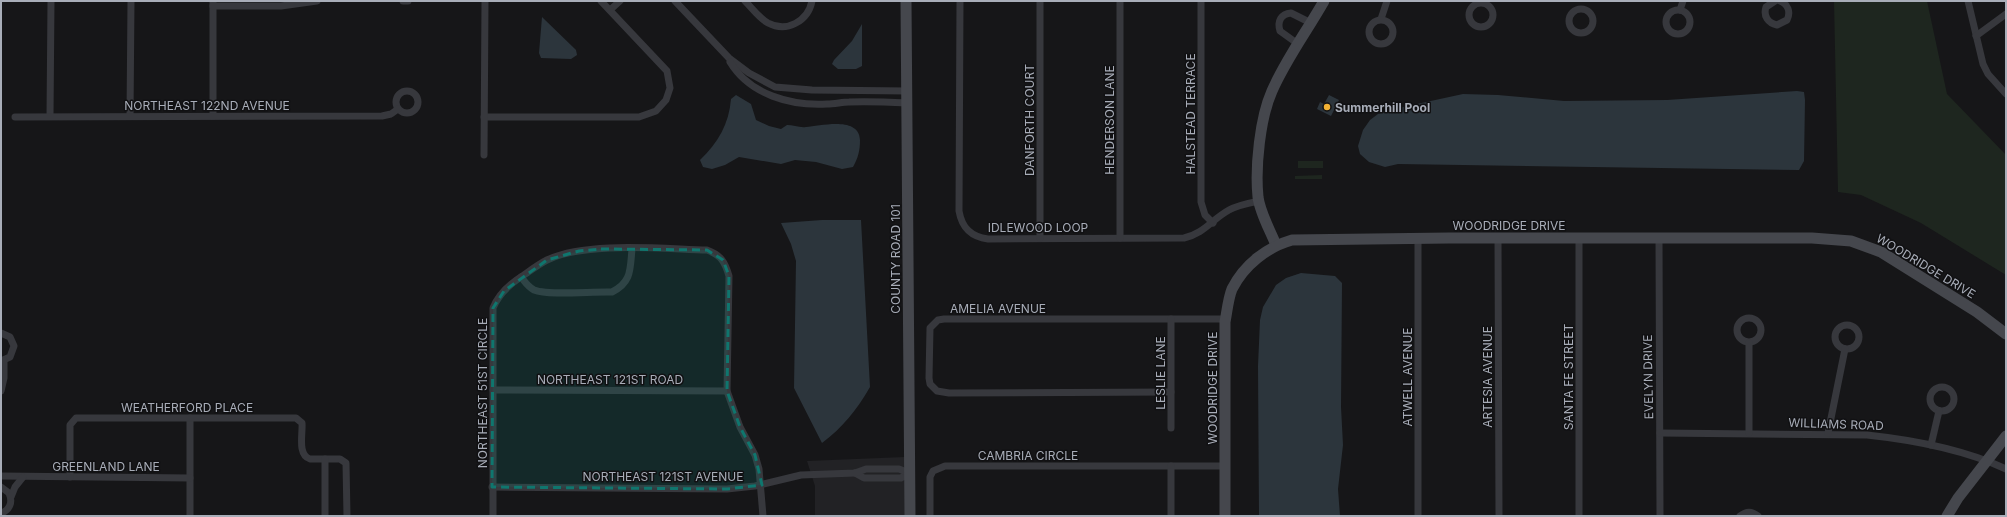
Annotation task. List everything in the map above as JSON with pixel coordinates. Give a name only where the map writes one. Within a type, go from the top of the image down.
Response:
[{"type":"street","points":[[50,1],[50,116]]},
{"type":"street","points":[[130,116],[131,1]]},
{"type":"street","points":[[213,116],[212,3],[281,6],[317,1]]},
{"type":"street","points":[[403,1],[408,1]]},
{"type":"street","points":[[484,155],[485,1]]},
{"type":"street","points":[[484,117],[639,117],[656,111],[666,100],[670,88],[667,70],[601,1]]},
{"type":"street","points":[[610,10],[620,1]]},
{"type":"street","points":[[675,1],[729,58],[749,74],[775,87],[812,90],[908,90]]},
{"type":"street","points":[[745,1],[760,18],[768,23],[778,26],[788,26],[802,19],[808,12],[812,1]]},
{"type":"street","name":"COUNTY ROAD 101","points":[[906,1],[908,90],[910,516]]},
{"type":"street","name":"IDLEWOOD LOOP","points":[[960,1],[961,220],[968,232],[980,238],[1184,238],[1199,233],[1227,211],[1237,206],[1259,201]]},
{"type":"street","name":"DANFORTH COURT","points":[[1040,1],[1040,238]]},
{"type":"street","name":"HENDERSON LANE","points":[[1120,1],[1120,238]]},
{"type":"street","name":"HALSTEAD TERRACE","points":[[1201,1],[1201,202],[1205,215],[1213,223]]},
{"type":"street","points":[[1276,245],[1259,201],[1259,158],[1265,112],[1271,92],[1324,1]]},
{"type":"street","points":[[1382,19],[1387,1]]},
{"type":"street","points":[[1584,9],[1586,1]]},
{"type":"street","points":[[1680,10],[1683,1]]},
{"type":"street","points":[[1775,1],[1766,7],[1765,15],[1770,22],[1777,25],[1787,20],[1790,13],[1787,6],[1781,1]]},
{"type":"street","points":[[1968,1],[1976,36],[1988,74],[2006,94]]},
{"type":"street","points":[[1298,44],[1280,31],[1279,21],[1282,16],[1291,13],[1311,23]]},
{"type":"street","points":[[1976,36],[2006,14]]},
{"type":"street","points":[[729,58],[735,68],[757,88],[771,96],[793,103],[908,103]]},
{"type":"street","name":"NORTHEAST 122ND AVENUE","points":[[15,117],[382,116],[391,114],[398,109]]},
{"type":"street","name":"WOODRIDGE DRIVE","points":[[1225,516],[1226,319],[1232,290],[1240,276],[1260,255],[1276,245],[1292,240],[1418,238],[1812,238],[1851,241],[1866,245],[1894,260],[1977,312],[2006,334]]},
{"type":"street","name":"ATWELL AVENUE","points":[[1418,238],[1418,516]]},
{"type":"street","name":"ARTESIA AVENUE","points":[[1498,238],[1499,516]]},
{"type":"street","name":"SANTA FE STREET","points":[[1579,238],[1579,516]]},
{"type":"street","name":"EVELYN DRIVE","points":[[1659,238],[1660,516]]},
{"type":"street","name":"NORTHEAST 51ST CIRCLE","points":[[493,516],[493,308],[497,299],[504,291],[521,277],[548,260],[579,251],[601,249],[707,250],[715,253],[723,260],[729,276],[727,391],[740,427],[755,455],[762,485],[763,516]]},
{"type":"street","points":[[521,277],[526,284],[535,290],[549,292],[612,292],[621,287],[628,279],[632,249]]},
{"type":"street","name":"LESLIE LANE","points":[[1171,319],[1171,428]]},
{"type":"street","name":"AMELIA AVENUE","points":[[1171,392],[943,393],[937,391],[930,384],[929,333],[933,324],[938,320],[1226,319]]},
{"type":"street","points":[[1,333],[10,337],[14,346],[11,355],[2,361],[4,378],[1,391]]},
{"type":"street","points":[[1749,343],[1749,433]]},
{"type":"street","points":[[1828,434],[1845,349]]},
{"type":"street","name":"NORTHEAST 121ST ROAD","points":[[493,390],[727,391]]},
{"type":"street","points":[[1931,445],[1939,411]]},
{"type":"street","points":[[190,418],[190,516]]},
{"type":"street","name":"WEATHERFORD PLACE","points":[[70,477],[70,425],[74,419],[297,418],[302,425],[303,455],[308,459],[325,459]]},
{"type":"street","name":"WILLIAMS ROAD","points":[[1660,433],[1828,434],[1896,438],[1931,445],[1986,460],[2006,469]]},
{"type":"street","points":[[1947,516],[1958,498],[1986,460],[2006,436]]},
{"type":"street","points":[[325,516],[325,459],[342,459],[347,465],[347,516]]},
{"type":"street","points":[[1171,466],[1171,516]]},
{"type":"street","name":"CAMBRIA CIRCLE","points":[[930,516],[930,477],[933,471],[938,468],[1225,466]]},
{"type":"street","name":"NORTHEAST 121ST AVENUE","points":[[492,487],[727,489],[762,485],[800,475],[856,472],[864,478],[901,478],[909,473]]},
{"type":"street","name":"GREENLAND LANE","points":[[1,476],[190,478]]},
{"type":"street","points":[[1,513],[10,505],[15,487],[23,477]]},
{"type":"street","points":[[2,486],[11,497]]},
{"type":"street","points":[[1740,516],[1747,512],[1755,513],[1758,516]]},
{"type":"highlighted area","points":[[601,249],[707,250],[723,260],[729,276],[727,391],[740,427],[755,455],[762,485],[727,489],[492,487],[493,308],[504,291],[547,260],[579,251]]},
{"type":"shaded area","points":[[1834,1],[1927,1],[1947,94],[2006,155],[2006,275],[1921,223],[1861,195],[1838,192]]},
{"type":"shaded area","points":[[542,17],[576,50],[577,55],[571,59],[541,58],[539,53]]},
{"type":"shaded area","points":[[862,24],[862,66],[856,69],[838,69],[832,64],[834,60],[852,41]]},
{"type":"shaded area","points":[[1797,91],[1804,92],[1805,100],[1804,161],[1799,170],[1398,164],[1385,167],[1369,162],[1360,154],[1358,146],[1363,130],[1370,120],[1378,114],[1463,94],[1498,95],[1564,101],[1667,100]]},
{"type":"shaded area","points":[[736,95],[751,104],[756,120],[769,126],[781,129],[787,125],[804,127],[838,124],[853,128],[858,133],[860,148],[853,167],[842,169],[816,162],[795,160],[781,164],[739,157],[725,165],[712,169],[703,167],[700,160],[712,147],[722,132],[728,117],[731,99]]},
{"type":"shaded area","name":"Summerhill Pool","points":[[1329,95],[1339,100],[1331,116],[1317,109],[1320,102],[1324,104]]},
{"type":"shaded area","points":[[1298,161],[1323,161],[1323,168],[1298,168]]},
{"type":"shaded area","points":[[1322,175],[1322,179],[1295,179],[1295,176]]},
{"type":"shaded area","points":[[822,220],[861,220],[870,387],[860,404],[849,418],[822,443],[794,388],[796,261],[791,244],[781,223]]},
{"type":"shaded area","points":[[1301,273],[1335,276],[1342,283],[1341,407],[1343,445],[1338,489],[1340,516],[1259,516],[1258,366],[1260,320],[1263,307],[1276,285],[1286,278]]},
{"type":"shaded area","points":[[905,457],[906,516],[815,516],[815,486],[807,461]]},
{"type":"place","name":"Summerhill Pool","points":[[1327,107]]}]
